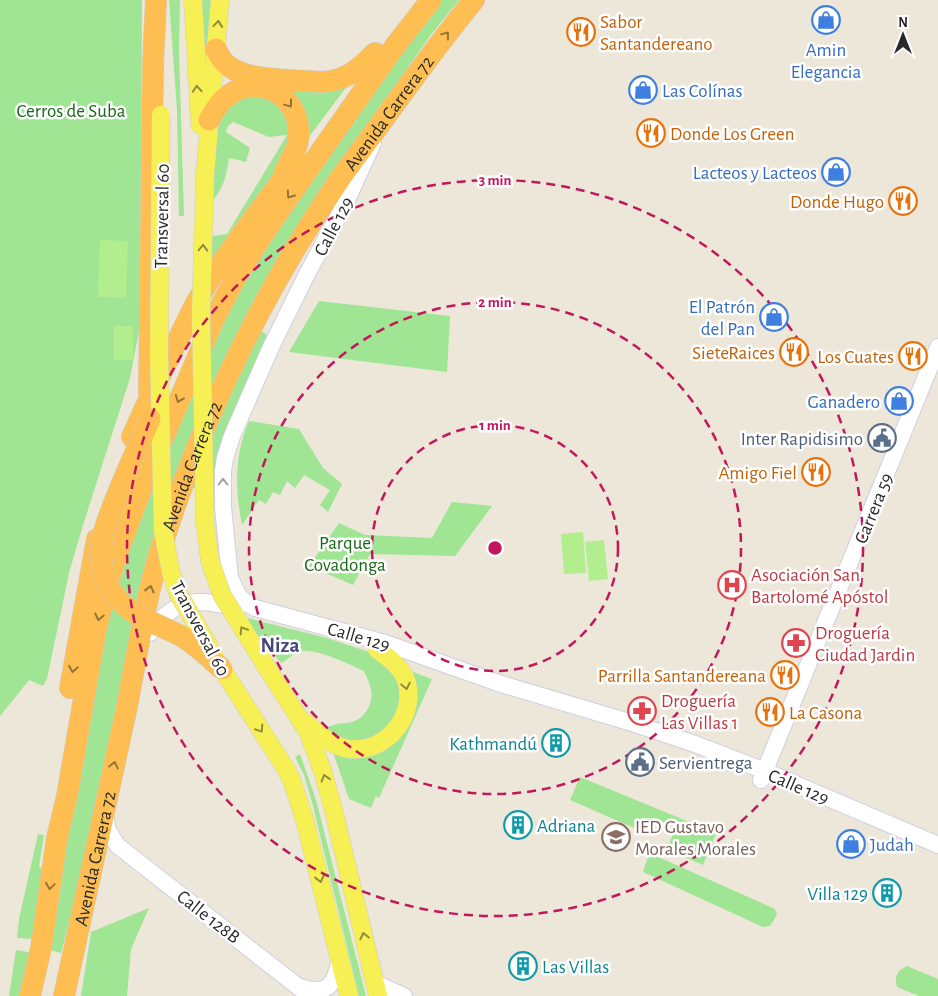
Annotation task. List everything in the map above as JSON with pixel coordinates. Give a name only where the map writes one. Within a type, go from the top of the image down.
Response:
[{"type":"highway","points":[[148,412],[150,385],[153,64],[156,0]]},
{"type":"highway","points":[[222,670],[183,637],[151,622],[124,606],[113,594],[106,581],[102,567],[101,547],[107,522],[148,412],[186,322],[221,262],[330,118],[415,0]]},
{"type":"highway","name":"Avenida Carrera 72","points":[[32,988],[41,948],[57,838],[67,796],[89,666],[104,597],[118,551],[141,490],[213,321],[235,279],[262,236],[395,46],[431,0]]},
{"type":"highway","name":"Avenida Carrera 72","points":[[65,992],[96,853],[148,594],[162,544],[213,410],[236,359],[265,303],[340,179],[439,44],[474,0]]},
{"type":"highway","points":[[216,49],[223,62],[240,73],[253,76],[322,82],[333,82],[348,76],[375,53]]},
{"type":"highway","points":[[209,120],[215,109],[233,92],[246,88],[264,87],[283,96],[294,110],[299,130],[296,148],[277,186]]},
{"type":"highway","points":[[203,488],[211,451],[220,423],[259,341],[386,116]]},
{"type":"highway","name":"Avenida Carrera 72","points":[[57,838],[56,798],[60,755],[94,551],[103,514],[148,412]]},
{"type":"highway","points":[[32,988],[39,972],[51,968],[61,973],[64,978],[65,992]]},
{"type":"main road","name":"Transversal 60","points":[[156,0],[161,115],[159,355],[163,531],[171,572],[178,593],[222,670],[292,781],[305,821],[349,996]]},
{"type":"main road","points":[[193,0],[205,173]]},
{"type":"main road","points":[[205,173],[220,0]]},
{"type":"main road","name":"Calle 129","points":[[386,116],[346,202],[285,318],[232,436],[225,458],[223,477],[227,558],[230,578],[234,588],[243,600],[255,608],[385,643],[505,685],[629,722],[731,757],[763,776],[938,856]]},
{"type":"main road","name":"Transversal 60","points":[[205,173],[201,314],[203,488],[209,551],[222,596],[299,718],[314,749],[328,791],[377,990]]},
{"type":"main road","name":"Carrera 59","points":[[763,776],[938,347]]},
{"type":"main road","points":[[201,601],[214,596],[222,588],[227,558]]},
{"type":"main road","name":"Calle 129","points":[[137,654],[159,621],[166,614],[181,605],[201,601],[241,608],[377,649],[503,695],[626,730],[763,776],[938,845]]},
{"type":"main road","points":[[299,718],[329,742],[346,748],[370,748],[387,740],[396,730],[404,715],[408,702],[407,683],[397,666],[377,649]]},
{"type":"main road","name":"Calle 128B","points":[[104,813],[108,831],[118,846],[305,991],[327,988],[336,978],[340,959]]},
{"type":"main road","points":[[96,853],[104,846],[118,846]]},
{"type":"main road","points":[[377,990],[404,996]]},
{"type":"green space","name":"Cerros de Suba","points":[[0,0],[142,0],[140,326],[130,378],[69,573],[47,679],[43,686],[29,680],[0,716]]},
{"type":"green space","points":[[169,0],[180,0],[179,50],[184,216],[179,216],[177,110]]},
{"type":"green space","points":[[197,0],[212,0],[203,91]]},
{"type":"green space","points":[[441,0],[459,0],[430,36],[358,138],[236,338],[109,756],[61,953],[50,950],[60,894],[76,771],[120,566],[217,325],[248,270]]},
{"type":"green space","points":[[351,81],[305,142],[278,89]]},
{"type":"green space","points":[[257,90],[287,105],[290,151],[212,264],[212,236],[227,234],[287,135],[269,137],[233,122],[228,126],[226,132],[250,148],[246,162],[229,158],[224,182],[212,202],[216,116]]},
{"type":"green space","points":[[100,240],[128,241],[126,298],[98,297]]},
{"type":"green space","points":[[319,301],[450,316],[447,372],[289,352]]},
{"type":"green space","points":[[114,326],[133,326],[133,360],[114,360]]},
{"type":"green space","points":[[260,330],[271,338],[217,500],[189,485]]},
{"type":"green space","points":[[249,421],[299,429],[323,468],[342,484],[328,512],[320,505],[330,490],[304,475],[295,488],[287,481],[280,495],[273,492],[266,504],[259,500],[242,525],[237,472],[244,434]]},
{"type":"green space","name":"Parque Covadonga","points":[[452,502],[492,506],[455,556],[370,554],[353,585],[309,566],[339,523],[365,535],[432,538]]},
{"type":"green space","points":[[583,532],[586,573],[564,574],[561,534]]},
{"type":"green space","points":[[604,540],[608,579],[589,581],[585,542]]},
{"type":"green space","points":[[243,617],[327,638],[372,653],[391,667],[403,686],[404,703],[386,733],[365,742],[349,743],[322,731],[333,725],[357,720],[366,713],[371,691],[364,671],[333,658],[308,651],[297,653],[281,663]]},
{"type":"green space","points":[[410,671],[432,679],[379,798],[376,796],[371,808],[349,799],[333,752],[394,739]]},
{"type":"green space","points":[[300,754],[316,800],[366,996],[359,996],[312,802],[304,775],[295,757]]},
{"type":"green space","points":[[580,777],[716,833],[703,865],[667,849],[676,827],[653,818],[646,833],[570,800]]},
{"type":"green space","points":[[38,834],[44,835],[39,867],[47,869],[35,939],[17,938],[19,919]]},
{"type":"green space","points":[[656,856],[775,909],[777,915],[770,926],[763,927],[643,872],[648,857]]},
{"type":"green space","points":[[149,908],[131,949],[127,996],[81,996],[91,932]]},
{"type":"green space","points":[[16,950],[34,953],[26,996],[9,996]]},
{"type":"green space","points":[[907,966],[938,979],[938,996],[919,996],[897,987],[897,974]]},
{"type":"place","name":"Amin Elegancia","points":[[826,20]]},
{"type":"place","name":"Sabor Santandereano","points":[[581,32]]},
{"type":"place","name":"Las Colínas","points":[[643,90]]},
{"type":"place","name":"Donde Los Green","points":[[651,133]]},
{"type":"place","name":"Lacteos y Lacteos","points":[[836,172]]},
{"type":"place","name":"Donde Hugo","points":[[903,201]]},
{"type":"place","name":"El Patrón del Pan","points":[[774,317]]},
{"type":"place","name":"SieteRaices","points":[[794,352]]},
{"type":"place","name":"Los Cuates","points":[[913,356]]},
{"type":"place","name":"Ganadero","points":[[899,401]]},
{"type":"place","name":"Inter Rapidisimo","points":[[882,438]]},
{"type":"place","name":"Amigo Fiel","points":[[816,472]]},
{"type":"place","name":"Asociación San Bartolomé Apóstol","points":[[732,585]]},
{"type":"place","name":"Droguería Ciudad Jardin","points":[[796,643]]},
{"type":"place","name":"Parrilla Santandereana","points":[[785,675]]},
{"type":"place","name":"Droguería Las Villas 1","points":[[642,711]]},
{"type":"place","name":"La Casona","points":[[770,712]]},
{"type":"place","name":"Kathmandú","points":[[556,743]]},
{"type":"place","name":"Servientrega","points":[[640,762]]},
{"type":"place","name":"Adriana","points":[[518,825]]},
{"type":"place","name":"IED Gustavo Morales Morales","points":[[616,837]]},
{"type":"place","name":"Judah","points":[[851,844]]},
{"type":"place","name":"Villa 129","points":[[887,893]]},
{"type":"place","name":"Las Villas","points":[[523,966]]},
{"type":"district","name":"Niza","points":[[280,645]]}]
